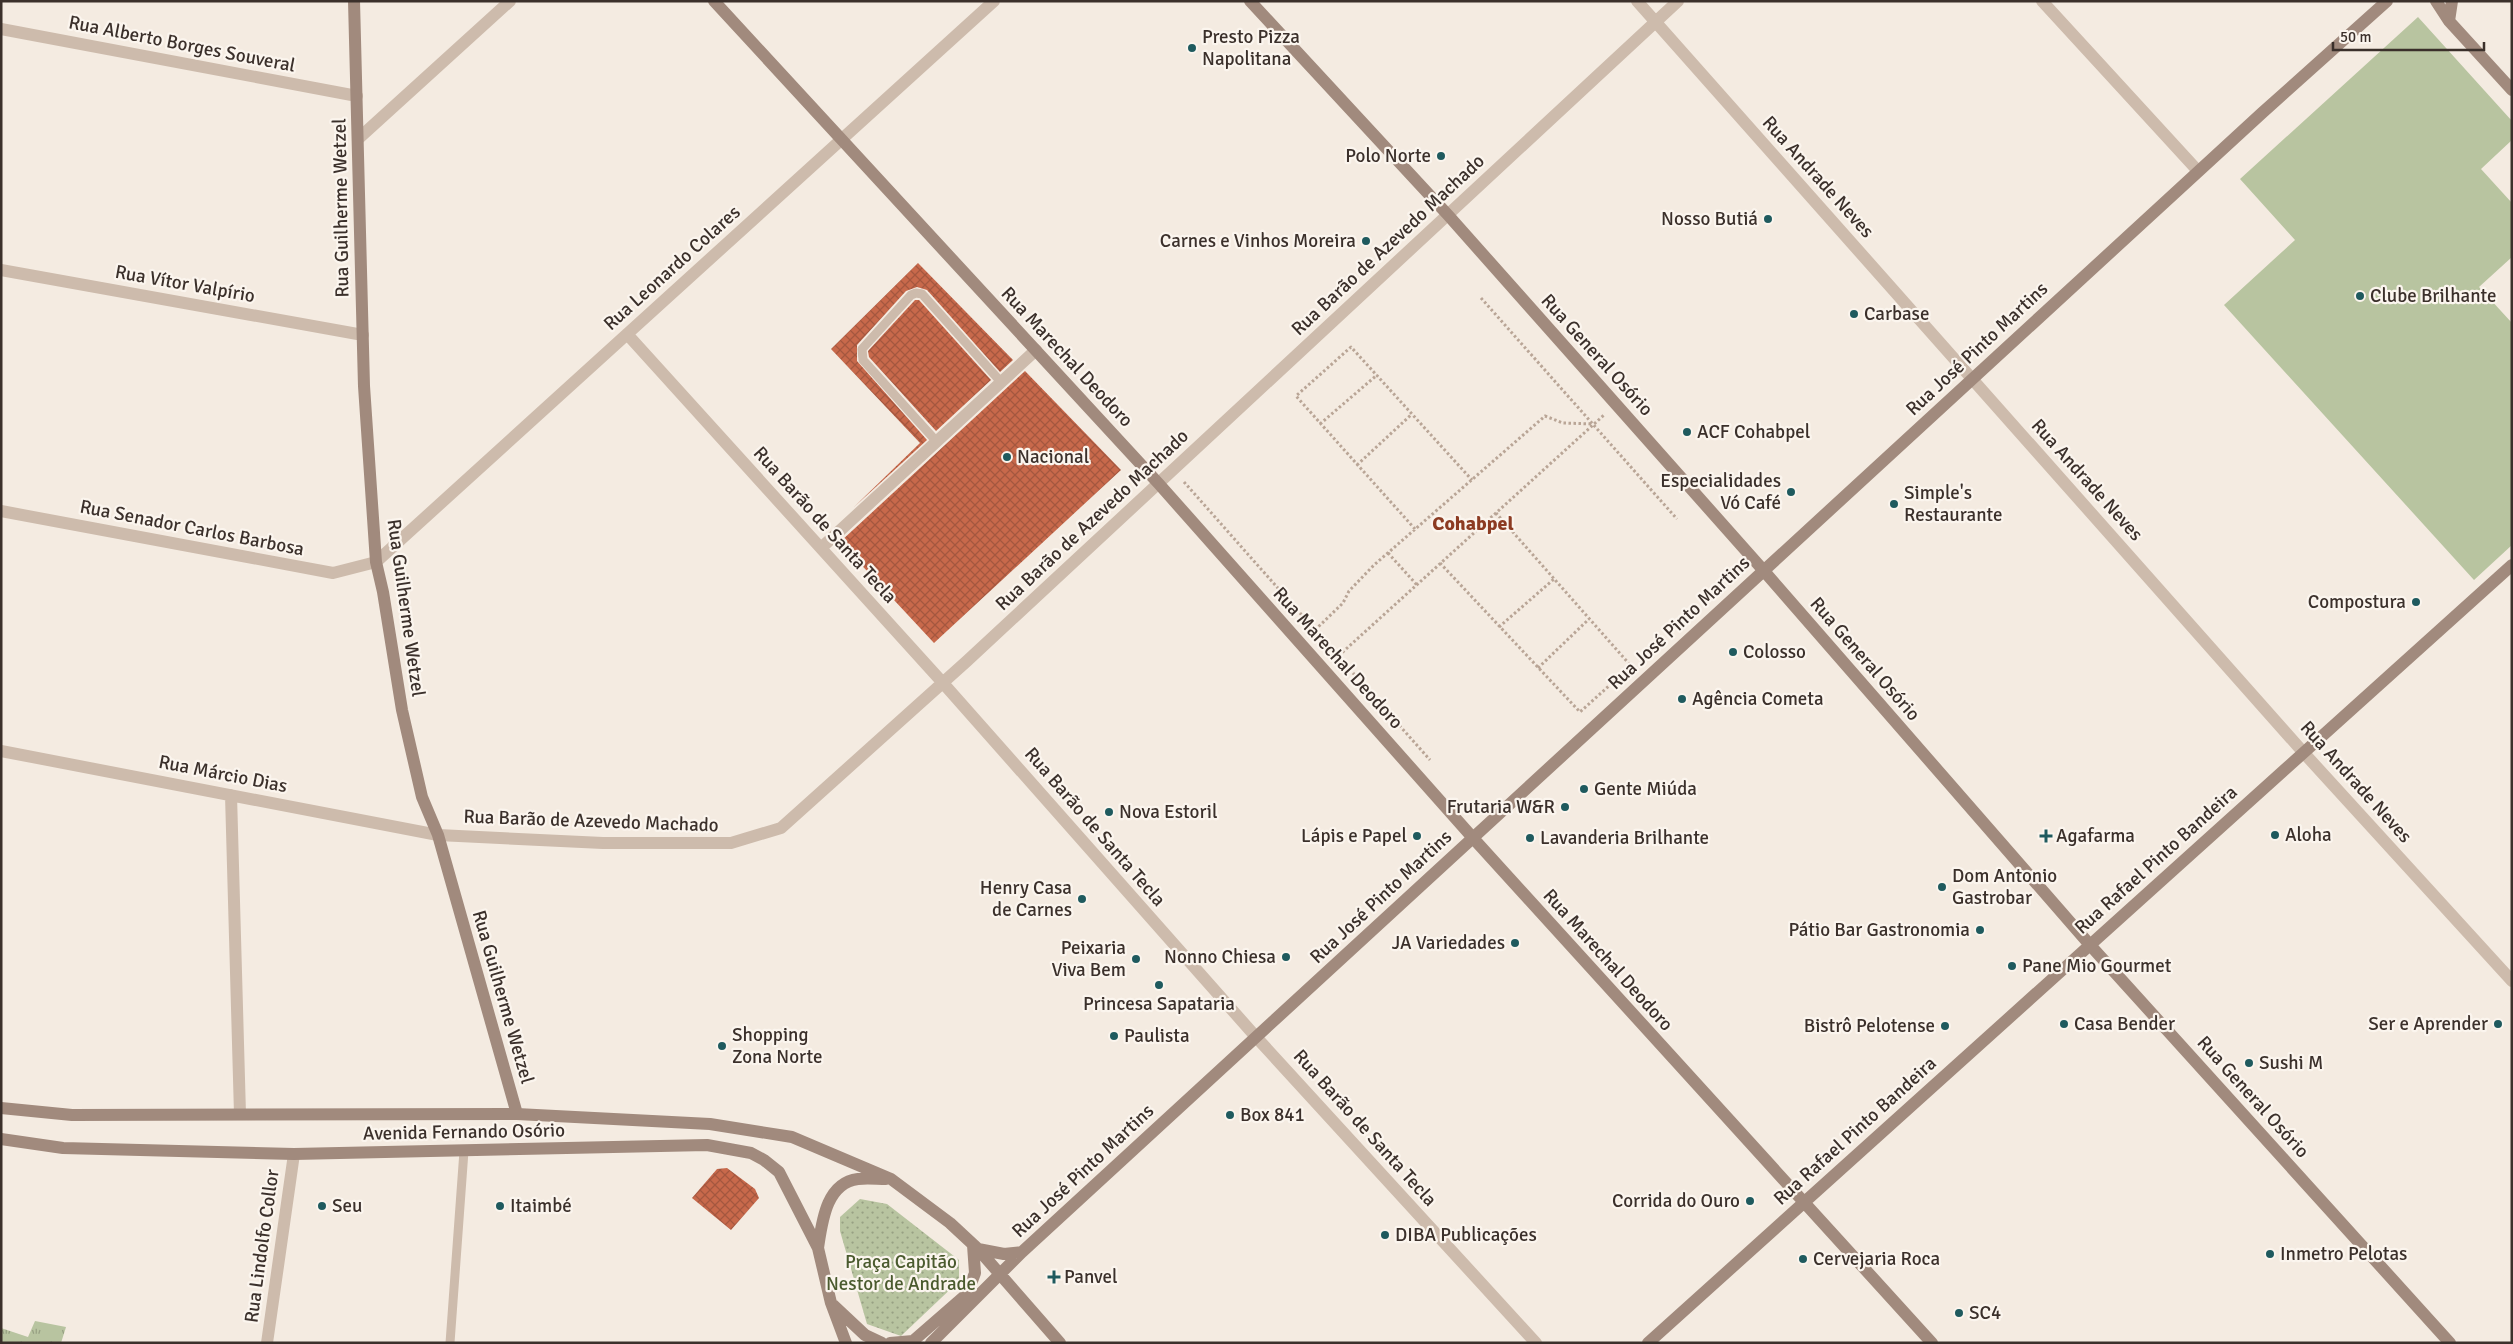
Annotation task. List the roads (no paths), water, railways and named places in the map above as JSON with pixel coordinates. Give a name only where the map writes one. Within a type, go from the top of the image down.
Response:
[{"type":"street","name":"Rua Guilherme Wetzel","points":[[354,1],[363,335],[376,562],[384,592],[402,710],[422,797],[438,835],[517,1114]]},
{"type":"street","points":[[358,139],[510,1]]},
{"type":"street","name":"Rua Marechal Deodoro","points":[[714,1],[1159,484],[1473,838],[1932,1343]]},
{"type":"street","name":"Rua Leonardo Colares","points":[[376,562],[994,1]]},
{"type":"street","name":"Rua General Osório","points":[[1250,1],[1448,215],[1764,571],[2090,945],[2450,1343]]},
{"type":"street","name":"Rua Andrade Neves","points":[[1637,1],[2303,752],[2512,981]]},
{"type":"street","name":"Rua Barão de Azevedo Machado","points":[[438,835],[603,843],[731,843],[781,828],[943,683],[1159,484],[1678,1]]},
{"type":"street","points":[[2042,1],[2198,171]]},
{"type":"street","name":"Rua José Pinto Martins","points":[[931,1343],[1022,1252],[2198,171],[2387,1]]},
{"type":"street","points":[[2436,1],[2448,21],[2512,90]]},
{"type":"street","points":[[2448,21],[2452,1]]},
{"type":"street","name":"Rua Alberto Borges Souveral","points":[[1,29],[356,96]]},
{"type":"street","name":"Rua Vítor Valpírio","points":[[1,270],[363,335]]},
{"type":"street","name":"Rua Barão de Santa Tecla","points":[[627,334],[943,683],[1256,1037],[1536,1343]]},
{"type":"street","points":[[821,548],[1036,350]]},
{"type":"street","name":"Rua Senador Carlos Barbosa","points":[[1,511],[333,573],[376,562]]},
{"type":"street","name":"Rua Rafael Pinto Bandeira","points":[[1648,1343],[2512,565]]},
{"type":"street","name":"Rua Márcio Dias","points":[[1,751],[438,835]]},
{"type":"street","points":[[231,795],[240,1114]]},
{"type":"street","name":"Avenida Fernando Osório","points":[[1,1108],[72,1115],[517,1114],[710,1124],[792,1137],[891,1179],[950,1224],[975,1247],[1060,1343]]},
{"type":"street","name":"Avenida Fernando Osório","points":[[1,1140],[62,1148],[294,1154],[707,1145],[751,1153],[764,1160],[779,1172],[818,1248],[831,1303],[846,1343]]},
{"type":"street","name":"Rua Lindolfo Collor","points":[[267,1343],[294,1154]]},
{"type":"street","points":[[818,1248],[824,1213],[837,1188],[857,1179],[891,1179]]},
{"type":"street","points":[[890,1343],[913,1341],[967,1294],[975,1273],[975,1247],[1004,1254],[1022,1252]]},
{"type":"street","points":[[831,1303],[865,1335],[882,1343]]},
{"type":"lane","points":[[937,442],[863,360],[861,353],[862,349],[911,295],[916,292],[922,294],[1001,382]]},
{"type":"lane","points":[[450,1343],[464,1151]]},
{"type":"place","name":"Presto Pizza Napolitana","points":[[1192,48]]},
{"type":"place","name":"Polo Norte","points":[[1441,156]]},
{"type":"place","name":"Nosso Butiá","points":[[1768,219]]},
{"type":"place","name":"Carnes e Vinhos Moreira","points":[[1366,241]]},
{"type":"place","name":"Clube Brilhante","points":[[2360,296]]},
{"type":"place","name":"Carbase","points":[[1854,314]]},
{"type":"place","name":"ACF Cohabpel","points":[[1687,432]]},
{"type":"place","name":"Nacional","points":[[1007,457]]},
{"type":"place","name":"Especialidades Vó Café","points":[[1791,492]]},
{"type":"place","name":"Simple's Restaurante","points":[[1894,504]]},
{"type":"place","name":"Compostura","points":[[2416,602]]},
{"type":"place","name":"Colosso","points":[[1733,652]]},
{"type":"place","name":"Agência Cometa","points":[[1682,699]]},
{"type":"place","name":"Gente Miúda","points":[[1584,789]]},
{"type":"place","name":"Frutaria W&R","points":[[1565,807]]},
{"type":"place","name":"Nova Estoril","points":[[1109,812]]},
{"type":"place","name":"Aloha","points":[[2275,835]]},
{"type":"place","name":"Lápis e Papel","points":[[1417,836]]},
{"type":"place","name":"Agafarma","points":[[2046,836]]},
{"type":"place","name":"Lavanderia Brilhante","points":[[1530,838]]},
{"type":"place","name":"Dom Antonio Gastrobar","points":[[1942,887]]},
{"type":"place","name":"Henry Casa de Carnes","points":[[1082,899]]},
{"type":"place","name":"Pátio Bar Gastronomia","points":[[1980,930]]},
{"type":"place","name":"JA Variedades","points":[[1515,943]]},
{"type":"place","name":"Nonno Chiesa","points":[[1286,957]]},
{"type":"place","name":"Peixaria Viva Bem","points":[[1136,959]]},
{"type":"place","name":"Pane Mio Gourmet","points":[[2012,966]]},
{"type":"place","name":"Princesa Sapataria","points":[[1159,985]]},
{"type":"place","name":"Casa Bender","points":[[2064,1024]]},
{"type":"place","name":"Ser e Aprender","points":[[2498,1024]]},
{"type":"place","name":"Bistrô Pelotense","points":[[1945,1026]]},
{"type":"place","name":"Paulista","points":[[1114,1036]]},
{"type":"place","name":"Shopping Zona Norte","points":[[722,1046]]},
{"type":"place","name":"Sushi M","points":[[2249,1063]]},
{"type":"place","name":"Box 841","points":[[1230,1115]]},
{"type":"place","name":"Corrida do Ouro","points":[[1750,1201]]},
{"type":"place","name":"Seu","points":[[322,1206]]},
{"type":"place","name":"Itaimbé","points":[[500,1206]]},
{"type":"place","name":"DIBA Publicações","points":[[1385,1235]]},
{"type":"place","name":"Inmetro Pelotas","points":[[2270,1254]]},
{"type":"place","name":"Cervejaria Roca","points":[[1803,1259]]},
{"type":"place","name":"Panvel","points":[[1054,1277]]},
{"type":"place","name":"SC4","points":[[1959,1313]]},
{"type":"district","name":"Cohabpel","points":[[1473,523]]},
{"type":"park label","name":"Praça Capitão Nestor de Andrade","points":[[901,1273]]}]
